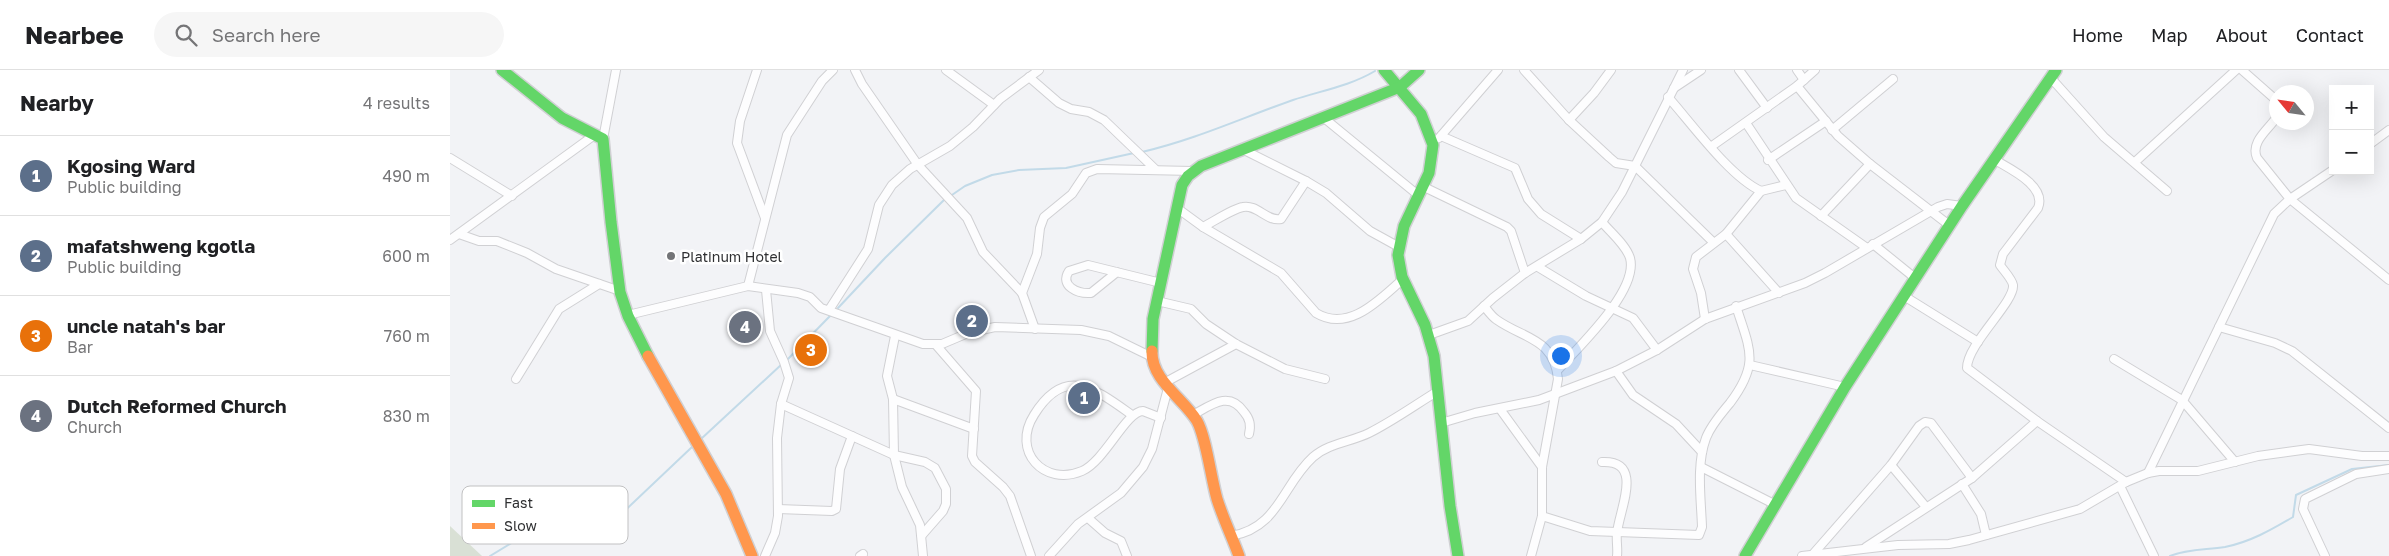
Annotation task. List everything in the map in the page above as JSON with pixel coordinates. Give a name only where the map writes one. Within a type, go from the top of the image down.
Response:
[{"type":"street","points":[[502,70],[545,105],[598,138]]},
{"type":"street","points":[[757,70],[740,121],[737,143],[765,218]]},
{"type":"street","points":[[748,286],[787,134],[822,81],[833,70]]},
{"type":"street","points":[[855,70],[862,84],[918,165],[967,218],[982,252],[1022,293],[1034,329]]},
{"type":"street","points":[[946,70],[994,105]]},
{"type":"street","points":[[828,310],[868,249],[872,238],[875,216],[884,195],[900,176],[950,146],[994,105],[1039,70]]},
{"type":"street","points":[[1384,70],[1400,87],[1426,124],[1433,145],[1431,170],[1403,224],[1399,247],[1402,280],[1429,335],[1438,391],[1458,556]]},
{"type":"street","points":[[1022,293],[1037,254],[1040,228],[1044,217],[1072,194],[1086,173],[1097,169],[1193,171],[1242,149],[1400,87],[1420,70]]},
{"type":"street","points":[[1433,145],[1498,70]]},
{"type":"street","points":[[1524,70],[1569,120],[1616,163],[1635,166],[1713,242]]},
{"type":"street","points":[[1569,120],[1594,93],[1611,70]]},
{"type":"street","points":[[1429,335],[1468,320],[1525,273],[1581,239],[1602,222],[1622,192],[1683,70]]},
{"type":"street","points":[[1673,89],[1701,70]]},
{"type":"street","points":[[1739,70],[1767,108]]},
{"type":"street","points":[[1798,70],[1804,80]]},
{"type":"street","points":[[1712,146],[1797,86],[1815,70]]},
{"type":"street","points":[[2135,162],[2236,70]]},
{"type":"street","points":[[2242,70],[2269,94]]},
{"type":"street","points":[[615,71],[598,138],[620,291],[628,315],[662,382],[736,512],[752,556]]},
{"type":"street","points":[[1745,556],[1774,504],[1845,387],[1962,206],[2053,74],[2104,137],[2168,191]]},
{"type":"street","points":[[1028,77],[1059,103],[1071,109],[1089,112],[1104,120],[1155,170]]},
{"type":"street","points":[[1832,130],[1893,79]]},
{"type":"street","points":[[1797,86],[1832,130],[1870,164],[1929,211],[1950,225]]},
{"type":"street","points":[[1668,97],[1726,164],[1742,180],[1762,191]]},
{"type":"street","points":[[1324,118],[1420,191],[1506,227],[1511,231],[1525,273]]},
{"type":"street","points":[[1768,160],[1826,121]]},
{"type":"street","points":[[1746,123],[1768,160],[1796,198],[1915,278]]},
{"type":"street","points":[[2269,127],[2256,143],[2255,152],[2257,158],[2290,199],[2389,280]]},
{"type":"street","points":[[2374,142],[2388,133]]},
{"type":"street","points":[[1441,136],[1515,168],[1528,199],[1541,214],[1581,239]]},
{"type":"street","points":[[450,240],[598,138]]},
{"type":"street","points":[[1242,149],[1306,181],[1326,194],[1370,231],[1399,247]]},
{"type":"street","points":[[450,158],[512,196]]},
{"type":"street","points":[[1995,160],[2027,181],[2039,194],[2040,202],[2038,208],[2002,254],[2000,265],[2012,282],[2012,292],[1978,342],[1967,368],[2123,484],[2154,556]]},
{"type":"street","points":[[1821,216],[1870,164]]},
{"type":"street","points":[[1193,171],[1182,185],[1157,301],[1151,336],[1152,357],[1166,386],[1198,423],[1217,499],[1239,556]]},
{"type":"street","points":[[2148,473],[2274,214],[2290,199],[2329,173]]},
{"type":"street","points":[[1203,227],[1243,207],[1251,208],[1272,219],[1281,219],[1306,181]]},
{"type":"street","points":[[1704,319],[1701,293],[1693,266],[1696,257],[1713,242],[1726,234],[1762,191],[1786,185]]},
{"type":"street","points":[[1441,424],[1475,413],[1540,400],[1616,371],[1657,350],[1704,319],[1736,306],[1779,293],[1825,273],[1929,211],[1947,204],[1962,206]]},
{"type":"street","points":[[1177,208],[1203,227],[1281,273],[1316,313],[1323,318],[1337,319],[1356,316],[1367,310],[1402,280]]},
{"type":"street","points":[[1557,371],[1611,309],[1630,272],[1630,260],[1627,251],[1602,222]]},
{"type":"street","points":[[459,234],[479,241],[497,241],[526,253],[556,269],[620,291]]},
{"type":"street","points":[[1726,234],[1779,293]]},
{"type":"street","points":[[1117,272],[1091,293],[1077,292],[1066,280],[1069,271],[1082,265],[1117,272],[1161,283]]},
{"type":"street","points":[[1538,266],[1611,309],[1633,318],[1657,350]]},
{"type":"street","points":[[516,379],[560,309],[598,284]]},
{"type":"street","points":[[628,315],[748,286],[798,293],[810,297],[816,305],[828,310],[895,336],[923,344],[936,345],[948,343],[968,333],[995,328],[1095,332],[1152,357]]},
{"type":"street","points":[[765,556],[775,533],[778,509],[776,438],[781,404],[789,375],[770,331],[766,290]]},
{"type":"street","points":[[1904,296],[1978,342]]},
{"type":"street","points":[[1157,301],[1191,309],[1206,324],[1236,344],[1285,369],[1325,379]]},
{"type":"street","points":[[1484,306],[1499,322],[1542,345],[1549,352],[1557,371],[1542,467],[1542,516],[1532,556]]},
{"type":"street","points":[[1542,516],[1590,531],[1699,536],[1702,526],[1702,452],[1707,437],[1746,379],[1750,365],[1751,354],[1736,306]]},
{"type":"street","points":[[2219,328],[2275,343],[2292,351],[2389,428]]},
{"type":"street","points":[[895,336],[886,376],[893,399],[894,455],[902,487],[918,518],[922,535],[923,556]]},
{"type":"street","points":[[1166,386],[1236,344]]},
{"type":"street","points":[[936,345],[976,391],[972,448],[975,462],[1003,487],[1010,496],[1031,556]]},
{"type":"street","points":[[2114,359],[2182,400],[2235,462]]},
{"type":"street","points":[[1750,365],[1845,387]]},
{"type":"street","points":[[1616,371],[1633,395],[1676,424],[1702,452]]},
{"type":"street","points":[[1132,415],[1091,387],[1070,386],[1051,393],[1045,399],[1028,424],[1026,448],[1030,458],[1046,471],[1070,475],[1084,470],[1104,454],[1132,415],[1143,411],[1161,418]]},
{"type":"street","points":[[1049,556],[1078,524],[1121,493],[1144,467],[1152,449],[1161,418],[1166,386]]},
{"type":"street","points":[[1231,536],[1249,531],[1269,518],[1314,456],[1330,446],[1369,433],[1438,391]]},
{"type":"street","points":[[893,399],[974,429]]},
{"type":"street","points":[[1193,415],[1220,400],[1231,400],[1240,405],[1248,417],[1250,425],[1249,434]]},
{"type":"street","points":[[781,404],[894,455],[931,465],[941,476],[946,489],[946,504],[943,511],[922,535]]},
{"type":"street","points":[[1500,409],[1542,467]]},
{"type":"street","points":[[1865,548],[1926,506],[1972,478],[2037,421]]},
{"type":"street","points":[[1814,553],[1891,465],[1919,426],[1928,422],[1931,423],[1972,478]]},
{"type":"street","points":[[778,509],[832,511],[836,509],[840,470],[852,436]]},
{"type":"street","points":[[1802,556],[1865,548],[1949,544],[1986,536],[2080,509],[2123,484],[2148,473],[2198,471],[2258,456],[2309,449],[2385,456],[2386,469],[2356,474],[2305,500],[2303,509],[2325,556]]},
{"type":"street","points":[[1602,462],[1618,464],[1625,470],[1624,503],[1617,532],[1617,556]]},
{"type":"street","points":[[1891,465],[1926,506]]},
{"type":"street","points":[[1701,467],[1774,504]]},
{"type":"street","points":[[1962,484],[1981,514],[1986,536]]},
{"type":"street","points":[[1088,518],[1105,533],[1122,542],[1127,556]]},
{"type":"shaded area","points":[[450,526],[462,537],[462,544],[469,544],[482,556],[450,556]]},
{"type":"waterway","points":[[1142,152],[1180,141],[1293,100],[1345,84],[1375,71]]},
{"type":"waterway","points":[[949,197],[965,186],[992,175],[1019,170],[1066,168],[1134,153]]},
{"type":"waterway","points":[[838,308],[945,199]]},
{"type":"waterway","points":[[786,361],[830,316]]},
{"type":"waterway","points":[[701,439],[782,364]]},
{"type":"waterway","points":[[628,508],[692,447]]},
{"type":"waterway","points":[[2170,556],[2190,551],[2225,547],[2252,539],[2293,517],[2296,495],[2352,469],[2389,465]]},
{"type":"waterway","points":[[490,556],[510,544]]},
{"type":"traffic: fast","points":[[502,70],[562,118],[603,139],[620,292],[628,316],[648,356]]},
{"type":"traffic: fast","points":[[1384,70],[1421,114],[1433,145],[1429,173],[1404,226],[1398,255],[1402,277],[1425,325],[1434,356],[1450,506],[1458,556]]},
{"type":"traffic: fast","points":[[1152,351],[1153,319],[1182,185],[1188,176],[1201,166],[1400,87],[1419,70]]},
{"type":"traffic: fast","points":[[1745,556],[1845,387],[1962,206],[2056,70]]},
{"type":"traffic: slow","points":[[1152,351],[1153,361],[1162,380],[1191,413],[1200,428],[1217,499],[1239,556]]},
{"type":"traffic: slow","points":[[648,356],[726,494],[752,556]]},
{"type":"place","name":"Platinum Hotel","points":[[671,256]]},
{"type":"place","name":"mafatshweng kgotla","points":[[972,321]]},
{"type":"place","name":"Dutch Reformed Church","points":[[745,327]]},
{"type":"place","name":"uncle natah's bar","points":[[811,350]]},
{"type":"place","name":"Kgosing Ward","points":[[1084,398]]}]
